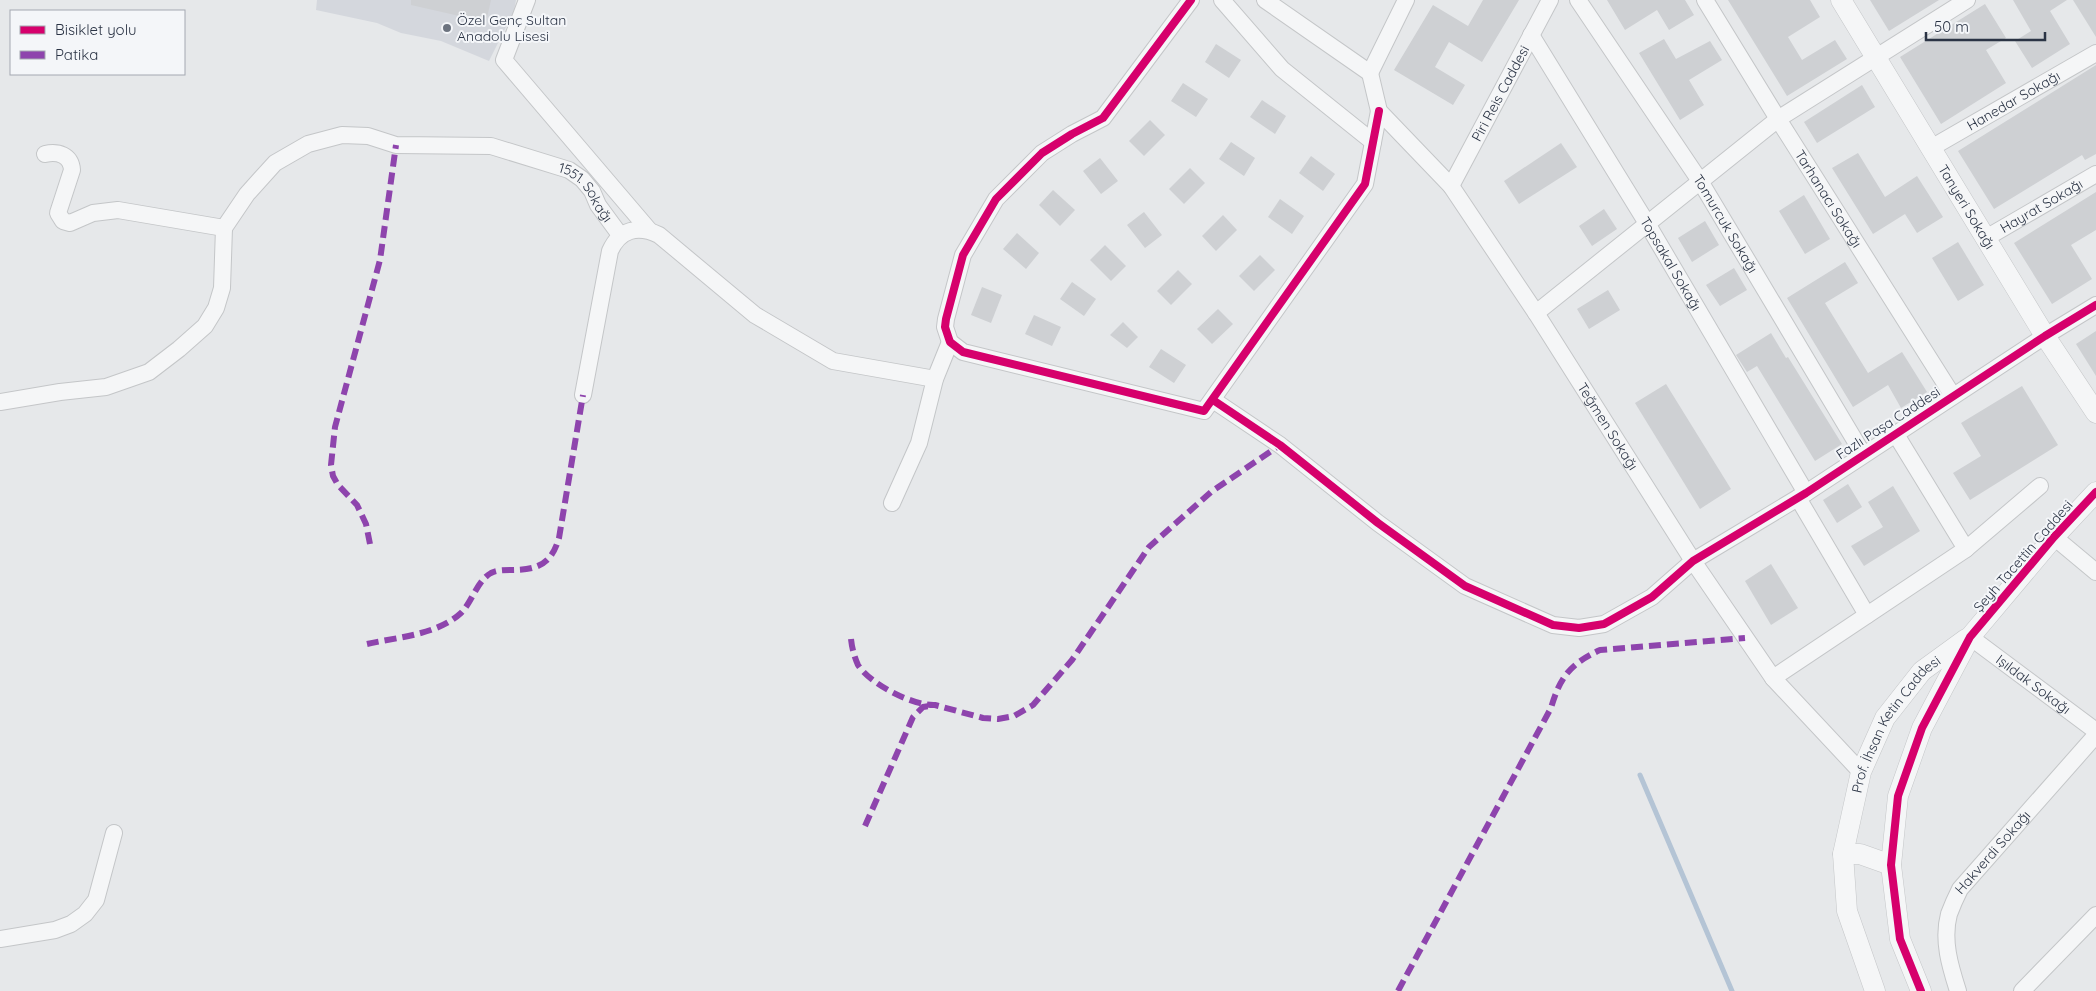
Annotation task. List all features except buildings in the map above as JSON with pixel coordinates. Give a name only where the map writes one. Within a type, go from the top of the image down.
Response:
[{"type":"street","points":[[527,0],[504,60],[575,146],[649,230],[659,235],[755,315],[833,361],[936,379]]},
{"type":"street","points":[[1191,0],[1103,118],[1072,134],[1042,153],[996,199],[963,255],[946,319],[945,327],[950,342],[963,352],[1204,411],[1365,184],[1379,111],[1370,73],[1406,0]]},
{"type":"street","points":[[1222,0],[1282,69],[1373,142]]},
{"type":"street","points":[[1265,0],[1370,73]]},
{"type":"street","name":"Piri Reis Caddesi","points":[[1451,186],[1550,0]]},
{"type":"street","name":"Tomurcuk Sokağı","points":[[1578,0],[1700,181],[1862,454]]},
{"type":"street","name":"Tarhanacı Sokağı","points":[[1705,0],[1953,396]]},
{"type":"street","name":"Tanyeri Sokağı","points":[[1841,0],[2045,336],[2096,413]]},
{"type":"street","points":[[1536,313],[1778,119],[1967,0]]},
{"type":"street","name":"Topsakal Sokağı","points":[[1532,35],[1648,225],[1802,495],[1866,615]]},
{"type":"street","name":"Hanedar Sokağı","points":[[1931,148],[2096,53]]},
{"type":"street","name":"Teğmen Sokağı","points":[[1379,111],[1451,186],[1536,313],[1693,561],[1773,678],[1861,772]]},
{"type":"street","name":"1551. Sokağı","points":[[224,228],[247,194],[275,163],[308,144],[342,134],[368,136],[396,146],[491,146],[569,170],[582,179],[592,191],[598,205],[620,235],[638,229],[649,230]]},
{"type":"street","points":[[0,402],[106,387],[149,372],[179,350],[205,326],[216,308],[222,288],[224,228],[118,210],[93,213],[70,222],[64,221],[58,213],[72,166],[63,155],[45,154]]},
{"type":"street","name":"Hayrat Sokağı","points":[[1986,238],[2096,174]]},
{"type":"street","points":[[583,395],[610,251],[620,235]]},
{"type":"street","name":"Fazlı Paşa Caddesi","points":[[1213,400],[1280,445],[1378,523],[1465,586],[1553,625],[1579,628],[1604,624],[1652,597],[1693,561],[1802,495],[1862,454],[2096,305]]},
{"type":"street","points":[[892,503],[919,443],[936,379],[950,342]]},
{"type":"street","points":[[1895,433],[1966,549]]},
{"type":"street","points":[[1773,678],[1966,549],[2040,486]]},
{"type":"street","name":"Şeyh Tacettin Caddesi","points":[[1970,637],[2054,537],[2096,492]]},
{"type":"street","points":[[2054,537],[2096,572]]},
{"type":"street","name":"Işıldak Sokağı","points":[[1970,637],[2096,731]]},
{"type":"street","name":"Prof. İhsan Ketin Caddesi","points":[[1875,991],[1847,911],[1843,854],[1861,772],[1885,718],[1903,695],[1922,672],[1970,637]]},
{"type":"street","name":"Prof. İhsan Ketin Caddesi","points":[[1921,991],[1900,939],[1890,865],[1898,796],[1922,728],[1970,637]]},
{"type":"street","name":"Hakverdi Sokağı","points":[[1958,991],[1951,969],[1946,942],[1949,914],[1960,889],[2096,735]]},
{"type":"street","points":[[0,939],[55,930],[71,924],[85,914],[96,900],[114,833]]},
{"type":"street","points":[[1843,854],[1860,854],[1890,865]]},
{"type":"street","points":[[2022,991],[2096,915]]},
{"type":"shaded area","name":"Özel Genç Sultan Anadolu Lisesi","points":[[317,0],[516,0],[514,11],[489,61],[441,41],[401,33],[377,23],[316,10]]},
{"type":"waterway","points":[[1640,775],[1732,991]]},
{"type":"marked path","points":[[370,544],[366,524],[357,505],[338,485],[333,476],[331,465],[335,427],[380,260],[396,145]]},
{"type":"marked path","points":[[367,644],[417,634],[441,626],[461,613],[478,586],[491,573],[500,570],[528,569],[547,560],[556,547],[559,538],[583,395]]},
{"type":"marked path","points":[[851,639],[858,665],[864,672],[882,686],[904,698],[983,718],[998,719],[1014,716],[1033,705],[1072,660],[1149,547],[1211,492],[1280,445]]},
{"type":"marked path","points":[[1398,991],[1551,708],[1558,688],[1574,666],[1600,650],[1745,638]]},
{"type":"marked path","points":[[865,826],[913,717],[923,707],[929,706]]},
{"type":"cycle path","points":[[1191,0],[1103,118],[1072,134],[1042,153],[996,199],[963,255],[946,319],[945,327],[950,342],[963,352],[1204,411],[1365,184],[1379,111]]},
{"type":"cycle path","points":[[1213,400],[1280,445],[1378,523],[1465,586],[1553,625],[1579,628],[1604,624],[1652,597],[1693,561],[1806,493],[2045,336],[2096,305]]},
{"type":"cycle path","points":[[1921,991],[1900,939],[1891,865],[1898,796],[1922,728],[1970,637],[2054,537],[2096,492]]},
{"type":"place","name":"Özel Genç Sultan Anadolu Lisesi","points":[[447,28]]}]
